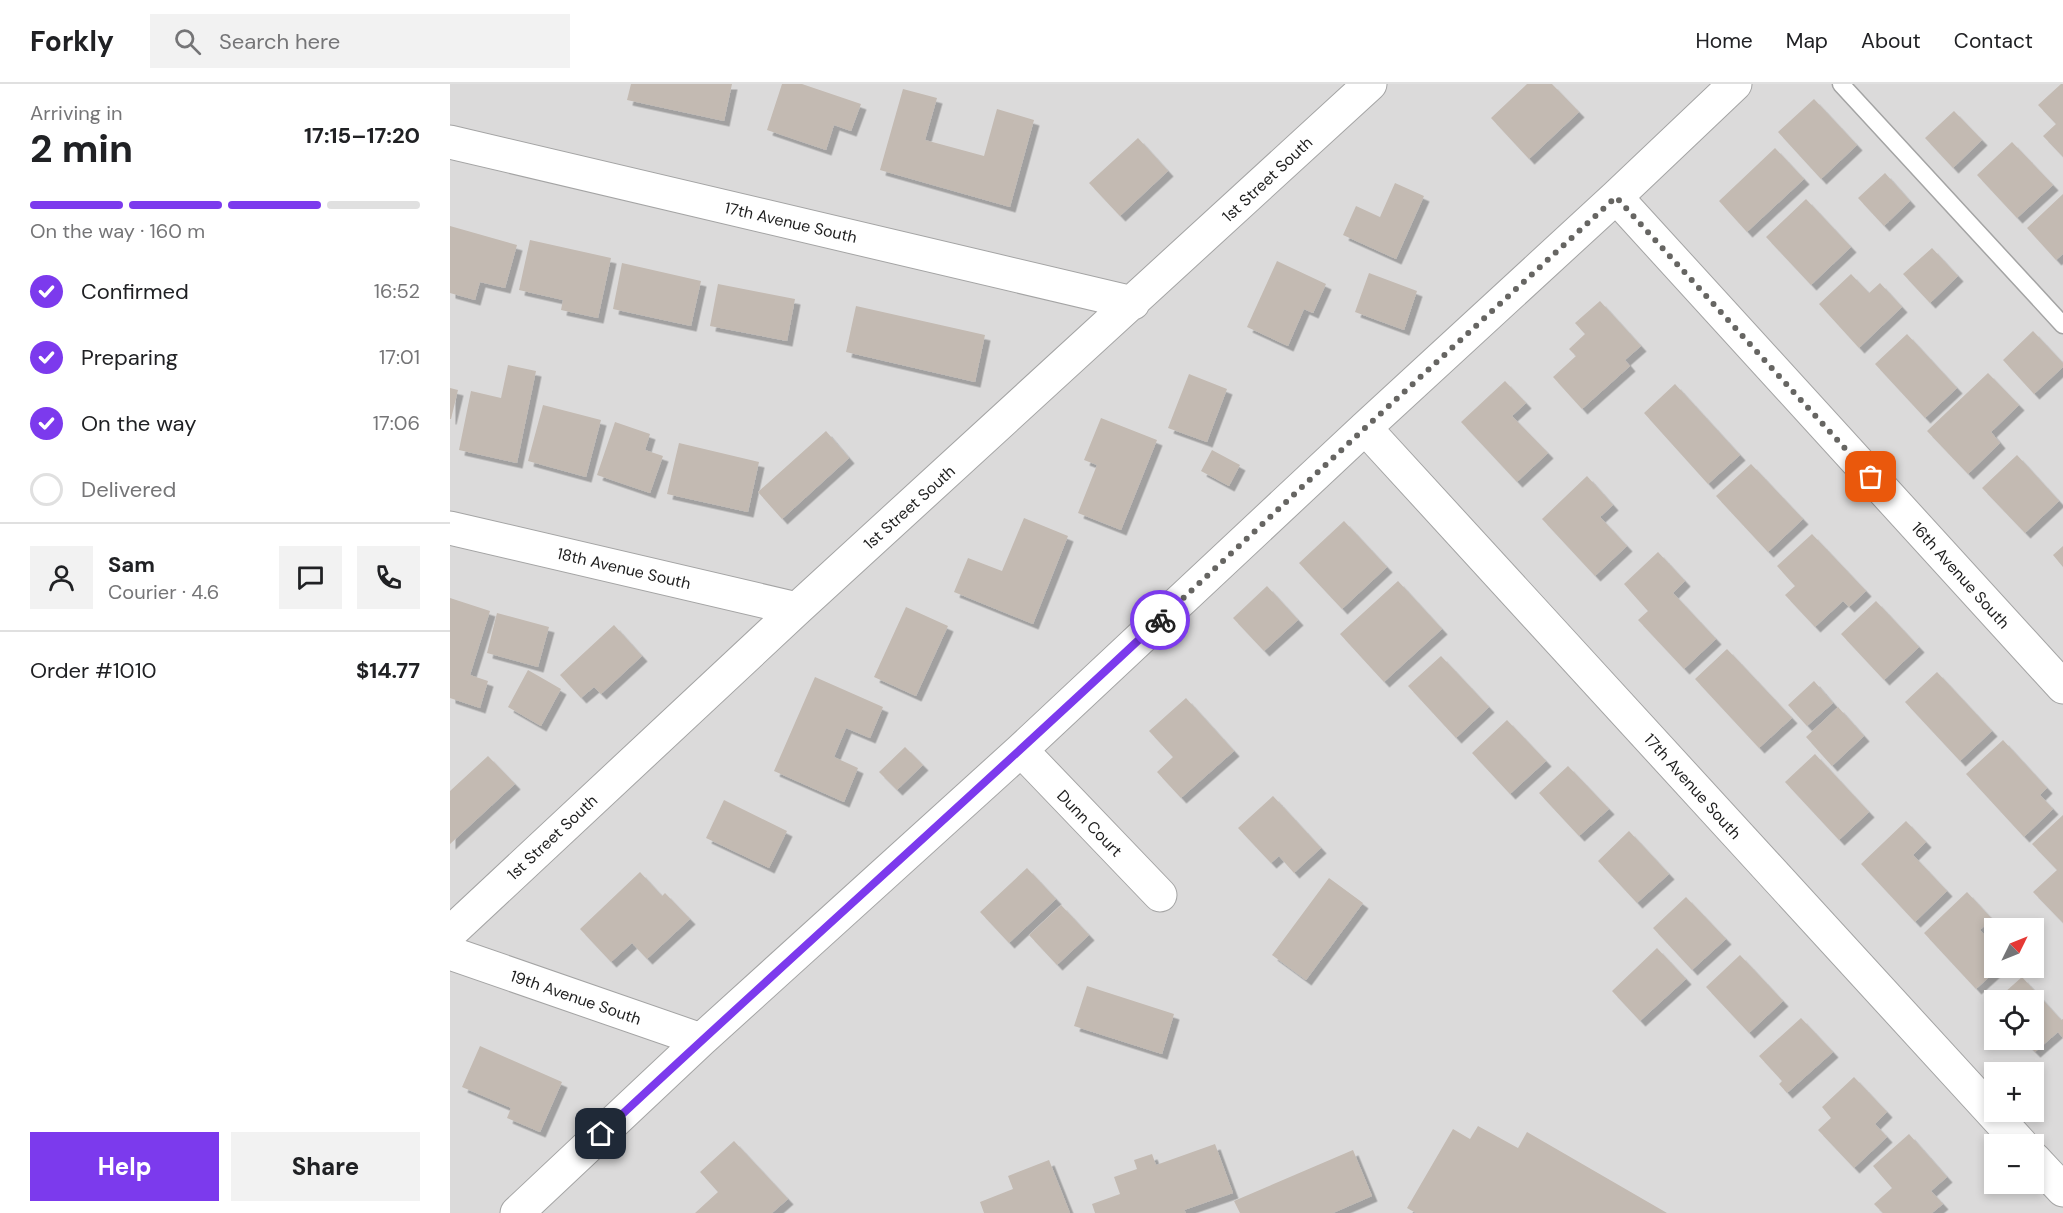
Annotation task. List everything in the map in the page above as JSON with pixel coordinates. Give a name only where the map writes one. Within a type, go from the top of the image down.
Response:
[{"type":"street","name":"1st Street South","points":[[450,933],[797,609],[1370,84]]},
{"type":"street","points":[[518,1213],[701,1040],[1021,750],[1735,84]]},
{"type":"street","name":"17th Avenue South","points":[[450,142],[1133,303]]},
{"type":"street","name":"16th Avenue South","points":[[1616,197],[2063,687]]},
{"type":"street","name":"17th Avenue South","points":[[1365,428],[2012,1134]]},
{"type":"street","name":"18th Avenue South","points":[[450,528],[797,609]]},
{"type":"street","name":"Dunn Court","points":[[1021,750],[1160,895]]},
{"type":"street","name":"19th Avenue South","points":[[450,953],[701,1040]]},
{"type":"street","points":[[2044,1170],[2063,1190]]},
{"type":"lane","points":[[1841,84],[2063,325]]},
{"type":"shaded area","points":[[450,84],[2063,84],[2063,1213],[450,1213]]},
{"type":"building","points":[[631,84],[732,84],[724,121],[627,100]]},
{"type":"building","points":[[782,84],[802,84],[861,104],[851,131],[834,125],[826,150],[767,130]]},
{"type":"building","points":[[1527,84],[1552,84],[1579,112],[1529,159],[1491,118]]},
{"type":"building","points":[[2063,84],[2063,157],[2043,136],[2056,124],[2038,105]]},
{"type":"building","points":[[903,89],[937,98],[925,140],[984,156],[997,109],[1034,120],[1010,207],[880,170]]},
{"type":"building","points":[[1814,99],[1857,145],[1821,179],[1778,132]]},
{"type":"building","points":[[1954,111],[1982,140],[1953,168],[1925,138]]},
{"type":"building","points":[[1138,138],[1168,171],[1120,216],[1089,183]]},
{"type":"building","points":[[2012,142],[2053,185],[2017,218],[1977,175]]},
{"type":"building","points":[[1775,148],[1804,179],[1747,232],[1719,201]]},
{"type":"building","points":[[1885,173],[1910,201],[1884,226],[1858,198]]},
{"type":"building","points":[[1395,183],[1424,196],[1396,259],[1343,235],[1356,206],[1380,217]]},
{"type":"building","points":[[2063,194],[2063,254],[2056,260],[2027,228]]},
{"type":"building","points":[[1806,199],[1851,247],[1811,285],[1766,237]]},
{"type":"building","points":[[450,226],[517,245],[505,288],[480,282],[475,300],[450,293]]},
{"type":"building","points":[[530,240],[611,258],[598,318],[561,310],[563,300],[519,290]]},
{"type":"building","points":[[1932,248],[1958,276],[1930,303],[1903,274]]},
{"type":"building","points":[[1277,261],[1326,284],[1313,313],[1304,309],[1288,346],[1247,327]]},
{"type":"building","points":[[622,263],[701,281],[691,326],[613,309]]},
{"type":"building","points":[[1369,273],[1417,291],[1404,330],[1355,312]]},
{"type":"building","points":[[1851,274],[1869,293],[1880,283],[1902,307],[1859,348],[1819,304]]},
{"type":"building","points":[[718,284],[795,299],[787,341],[710,326]]},
{"type":"building","points":[[1600,301],[1641,346],[1625,360],[1630,366],[1582,409],[1553,377],[1576,356],[1569,349],[1585,334],[1575,323]]},
{"type":"building","points":[[856,306],[985,335],[975,382],[846,352]]},
{"type":"building","points":[[2033,331],[2063,363],[2063,367],[2034,394],[2003,360]]},
{"type":"building","points":[[1907,334],[1957,388],[1925,418],[1875,364]]},
{"type":"building","points":[[508,365],[536,371],[517,463],[459,450],[471,391],[501,398]]},
{"type":"building","points":[[1988,373],[2019,405],[1991,432],[2000,443],[1968,474],[1927,431]]},
{"type":"building","points":[[1189,374],[1227,389],[1207,442],[1168,428]]},
{"type":"building","points":[[1505,381],[1526,403],[1512,416],[1548,453],[1517,482],[1461,422]]},
{"type":"building","points":[[1675,384],[1740,455],[1708,484],[1644,413]]},
{"type":"building","points":[[450,388],[458,390],[451,419],[450,419]]},
{"type":"building","points":[[543,405],[601,420],[586,477],[528,461]]},
{"type":"building","points":[[1101,418],[1157,440],[1121,530],[1078,513],[1097,465],[1084,460]]},
{"type":"building","points":[[615,422],[650,434],[645,450],[663,456],[650,493],[597,475]]},
{"type":"building","points":[[826,431],[849,458],[782,519],[758,492]]},
{"type":"building","points":[[679,443],[759,462],[748,512],[667,494]]},
{"type":"building","points":[[1212,450],[1240,465],[1229,486],[1201,471]]},
{"type":"building","points":[[2017,455],[2059,501],[2025,533],[1982,488]]},
{"type":"building","points":[[1751,464],[1803,519],[1768,552],[1716,496]]},
{"type":"building","points":[[1587,476],[1613,505],[1600,517],[1627,546],[1595,576],[1542,519]]},
{"type":"building","points":[[1024,518],[1068,536],[1033,624],[954,592],[968,558],[1002,571]]},
{"type":"building","points":[[1344,521],[1387,567],[1342,609],[1299,563]]},
{"type":"building","points":[[1812,534],[1866,591],[1849,607],[1843,601],[1815,627],[1785,595],[1795,586],[1777,566]]},
{"type":"building","points":[[2063,546],[2063,567],[2053,555]]},
{"type":"building","points":[[1658,552],[1685,581],[1673,593],[1716,639],[1684,669],[1638,620],[1648,611],[1624,584]]},
{"type":"building","points":[[1398,581],[1442,629],[1384,682],[1340,634]]},
{"type":"building","points":[[1267,586],[1298,620],[1264,651],[1233,618]]},
{"type":"building","points":[[450,598],[490,611],[470,675],[488,681],[480,708],[450,698]]},
{"type":"building","points":[[1876,601],[1919,647],[1884,680],[1841,634]]},
{"type":"building","points":[[906,607],[948,626],[916,696],[874,677]]},
{"type":"building","points":[[497,613],[549,627],[538,667],[487,653]]},
{"type":"building","points":[[614,625],[642,656],[601,694],[594,687],[581,698],[560,675]]},
{"type":"building","points":[[1727,649],[1792,718],[1759,748],[1695,679]]},
{"type":"building","points":[[1441,656],[1489,707],[1456,738],[1408,686]]},
{"type":"building","points":[[528,670],[561,689],[541,726],[508,707]]},
{"type":"building","points":[[1937,672],[1992,731],[1960,761],[1905,702]]},
{"type":"building","points":[[815,677],[883,707],[870,738],[846,728],[834,757],[858,768],[844,802],[774,771]]},
{"type":"building","points":[[1814,681],[1833,703],[1807,726],[1788,705]]},
{"type":"building","points":[[1186,698],[1234,751],[1181,798],[1157,772],[1173,757],[1149,731]]},
{"type":"building","points":[[1838,707],[1864,736],[1832,766],[1806,737]]},
{"type":"building","points":[[1507,720],[1546,761],[1510,794],[1472,753]]},
{"type":"building","points":[[2003,740],[2047,788],[2040,795],[2053,809],[2024,837],[1966,774]]},
{"type":"building","points":[[905,747],[923,765],[897,790],[879,772]]},
{"type":"building","points":[[1815,754],[1869,812],[1839,840],[1785,782]]},
{"type":"building","points":[[488,756],[515,784],[450,844],[450,791]]},
{"type":"building","points":[[1568,766],[1609,809],[1579,836],[1539,793]]},
{"type":"building","points":[[1273,796],[1321,848],[1294,873],[1279,856],[1271,863],[1238,828]]},
{"type":"building","points":[[724,800],[787,831],[769,868],[706,838]]},
{"type":"building","points":[[2063,815],[2063,923],[2033,892],[2057,870],[2032,844]]},
{"type":"building","points":[[1906,821],[1926,842],[1913,855],[1947,891],[1915,922],[1861,864]]},
{"type":"building","points":[[1629,831],[1669,874],[1637,903],[1598,861]]},
{"type":"building","points":[[1027,868],[1056,899],[1009,943],[980,912]]},
{"type":"building","points":[[640,872],[662,896],[665,893],[690,919],[647,959],[632,943],[611,962],[580,929]]},
{"type":"building","points":[[1329,878],[1363,903],[1306,980],[1272,955]]},
{"type":"building","points":[[1967,892],[1991,918],[1984,918],[1984,926],[1980,930],[1984,934],[1984,978],[1988,978],[1976,989],[1924,933]]},
{"type":"building","points":[[1686,897],[1726,939],[1692,970],[1653,928]]},
{"type":"building","points":[[1061,905],[1089,935],[1057,965],[1029,935]]},
{"type":"building","points":[[1657,948],[1686,979],[1640,1021],[1612,991]]},
{"type":"building","points":[[1740,955],[1783,1001],[1749,1033],[1706,987]]},
{"type":"building","points":[[2023,978],[2034,990],[2007,990]]},
{"type":"building","points":[[1087,986],[1174,1014],[1162,1054],[1074,1026]]},
{"type":"building","points":[[2044,1001],[2061,1020],[2063,1019],[2063,1038],[2058,1032],[2044,1044]]},
{"type":"building","points":[[1801,1018],[1833,1052],[1787,1093],[1779,1084],[1782,1081],[1759,1056]]},
{"type":"building","points":[[480,1046],[562,1082],[540,1132],[507,1118],[511,1108],[462,1087]]},
{"type":"building","points":[[1854,1077],[1887,1112],[1875,1124],[1887,1137],[1854,1168],[1818,1130],[1831,1118],[1822,1107]]},
{"type":"building","points":[[1478,1126],[1518,1148],[1527,1132],[1667,1213],[1416,1213],[1407,1208],[1453,1129],[1470,1139]]},
{"type":"building","points":[[1909,1134],[1947,1177],[1931,1191],[1943,1204],[1932,1213],[1883,1213],[1874,1204],[1892,1188],[1873,1166]]},
{"type":"building","points":[[734,1141],[788,1199],[772,1213],[695,1213],[718,1192],[700,1172]]},
{"type":"building","points":[[1215,1144],[1233,1193],[1184,1210],[1186,1213],[1095,1213],[1092,1204],[1120,1194],[1114,1177],[1137,1169],[1134,1160],[1152,1154],[1156,1165]]},
{"type":"building","points":[[1353,1150],[1372,1196],[1333,1213],[1240,1213],[1234,1201]]},
{"type":"building","points":[[1049,1160],[1070,1213],[984,1213],[980,1202],[1013,1189],[1008,1176]]},
{"type":"way so far","points":[[1160,620],[1616,197],[1871,477]]},
{"type":"route","points":[[601,1134],[1160,620]]}]
